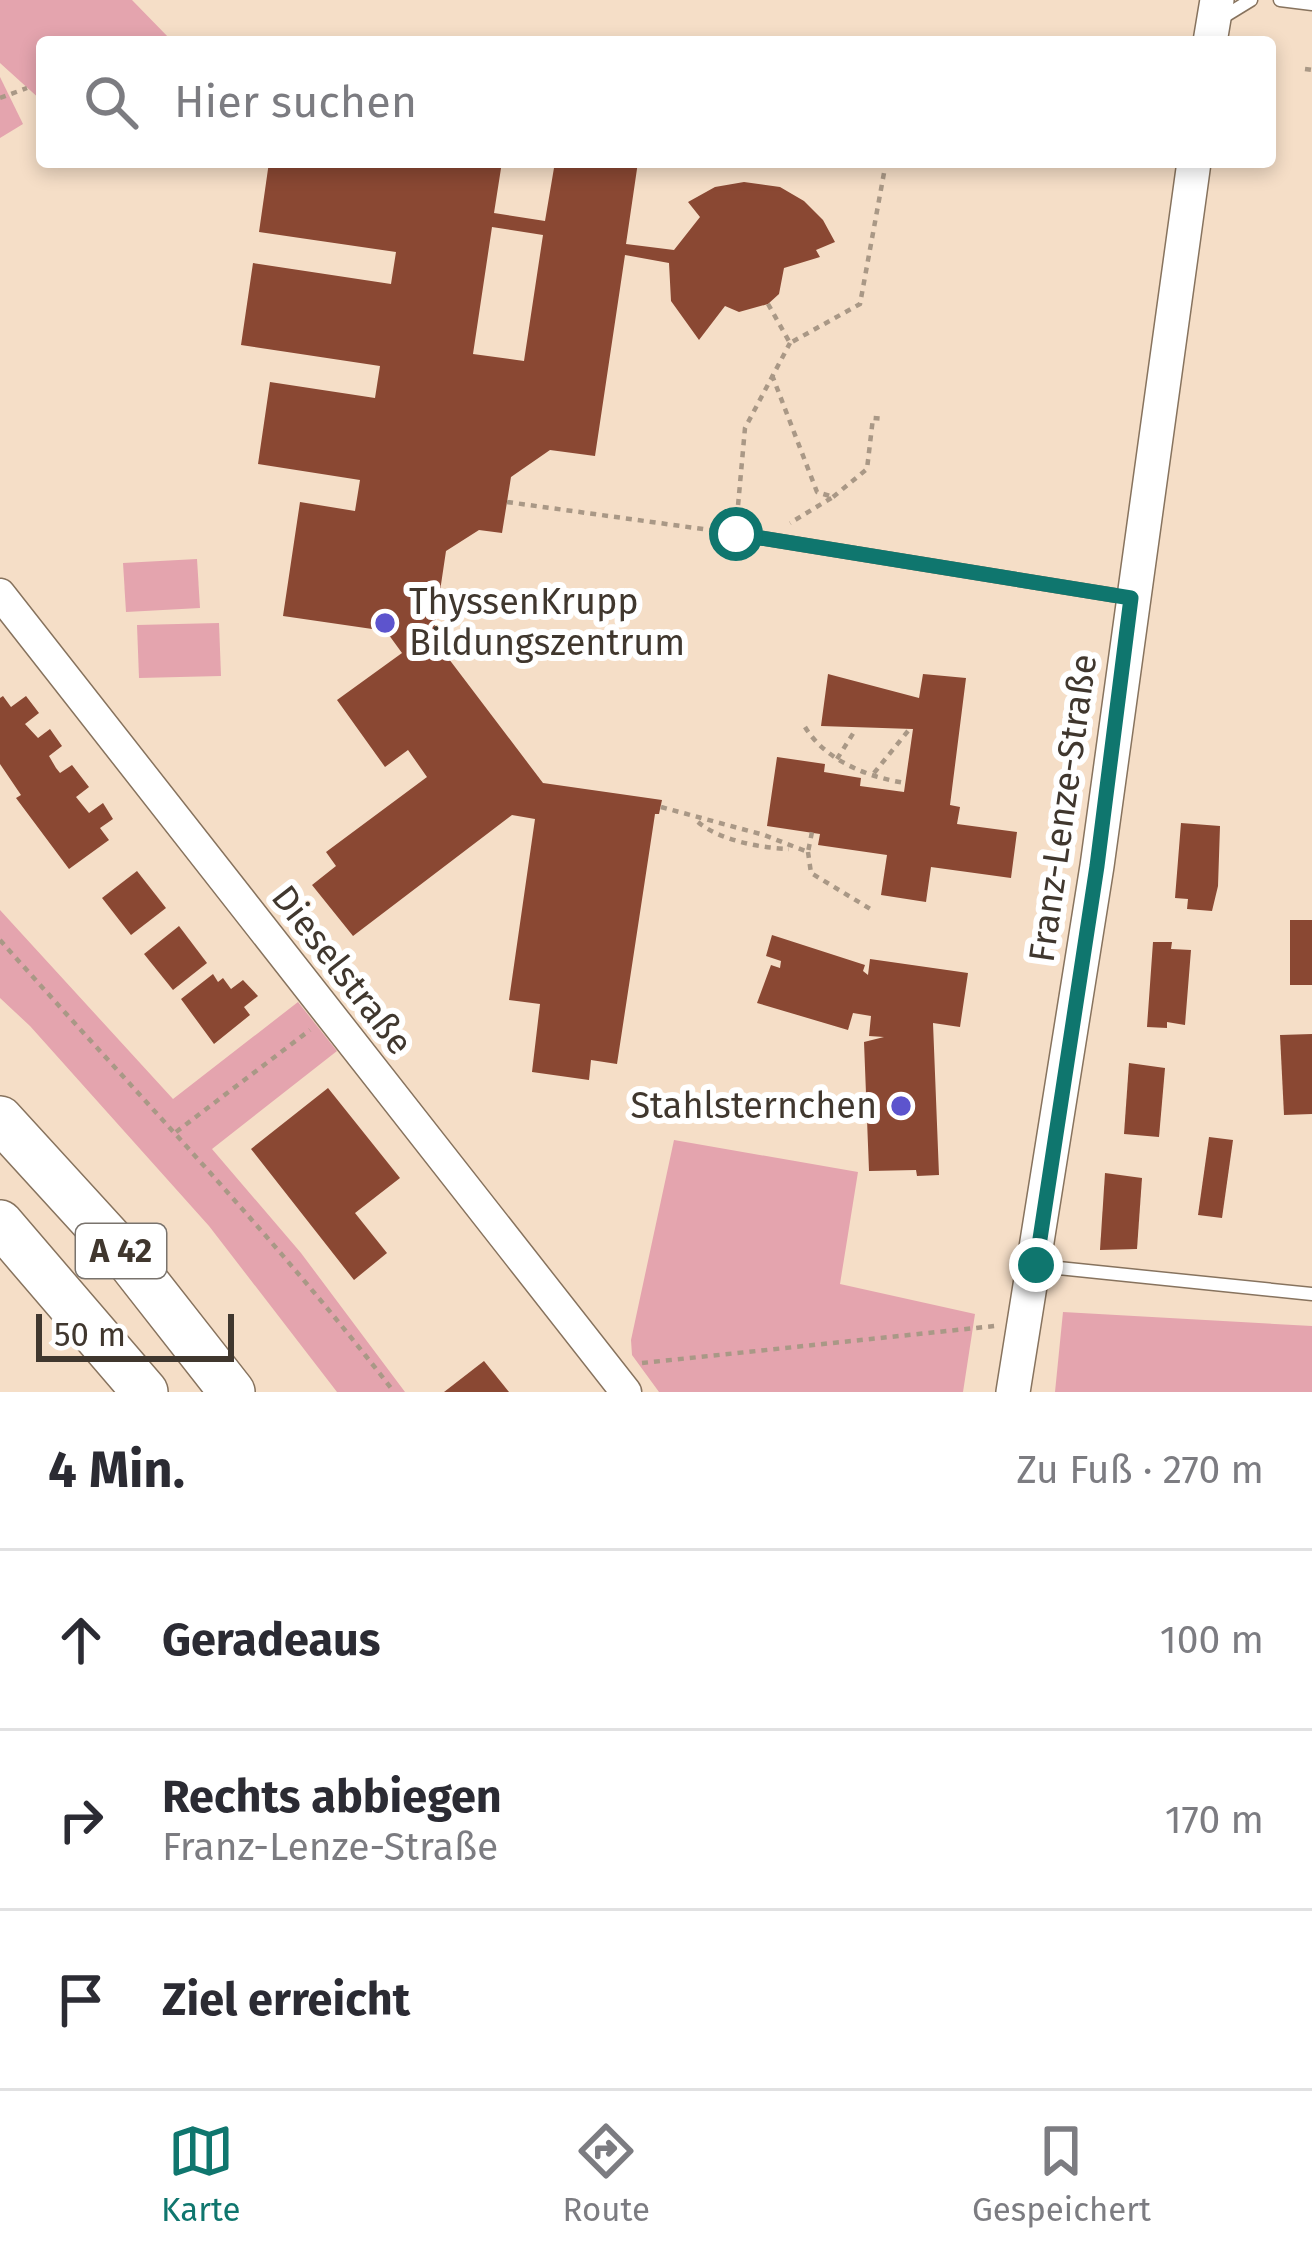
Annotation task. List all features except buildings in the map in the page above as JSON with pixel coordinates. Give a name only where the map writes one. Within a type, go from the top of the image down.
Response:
[{"type":"highway","name":"A 42","points":[[0,1119],[128,1258],[232,1392]]},
{"type":"highway","name":"A 42","points":[[0,1223],[145,1392]]},
{"type":"main road","name":"Franz-Lenze-Straße","points":[[1013,1392],[1097,866],[1193,168]]},
{"type":"street","name":"Dieselstraße","points":[[0,594],[626,1392]]},
{"type":"lane","points":[[1213,24],[1251,0]]},
{"type":"lane","points":[[1280,0],[1312,4]]},
{"type":"lane","points":[[736,534],[1131,598]]},
{"type":"lane","points":[[1036,1265],[1312,1294]]},
{"type":"path","points":[[0,98],[27,88]]},
{"type":"path","points":[[507,502],[736,534],[745,428],[790,343],[860,304],[885,168]]},
{"type":"path","points":[[768,304],[790,343]]},
{"type":"path","points":[[771,373],[818,492],[833,497]]},
{"type":"path","points":[[765,539],[833,497],[867,469],[873,418],[885,419]]},
{"type":"path","points":[[805,727],[818,748],[837,759],[905,783]]},
{"type":"path","points":[[874,772],[908,731]]},
{"type":"path","points":[[837,759],[854,732]]},
{"type":"path","points":[[661,807],[764,835],[808,853]]},
{"type":"path","points":[[693,818],[707,830],[768,848],[797,849]]},
{"type":"path","points":[[812,832],[811,873],[872,910]]},
{"type":"path","points":[[0,940],[176,1132],[394,1392]]},
{"type":"path","points":[[176,1132],[328,1016]]},
{"type":"path","points":[[607,1366],[1025,1322]]},
{"type":"shaded area","points":[[0,0],[132,0],[167,36],[36,36],[36,96],[0,63]]},
{"type":"shaded area","points":[[0,77],[23,124],[0,138]]},
{"type":"shaded area","points":[[197,559],[200,608],[126,612],[123,563]]},
{"type":"shaded area","points":[[219,623],[221,676],[139,678],[137,625]]},
{"type":"shaded area","points":[[0,910],[173,1099],[298,1002],[337,1051],[212,1149],[301,1253],[405,1392],[337,1392],[209,1226],[0,998]]},
{"type":"shaded area","points":[[674,1140],[858,1172],[840,1284],[975,1314],[963,1392],[659,1392],[632,1355],[631,1340]]},
{"type":"shaded area","points":[[1063,1312],[1312,1326],[1312,1392],[1055,1392]]},
{"type":"place","name":"ThyssenKrupp Bildungszentrum","points":[[385,623]]},
{"type":"place","name":"Stahlsternchen","points":[[901,1106]]},
{"type":"route","points":[[736,534],[1131,598],[1097,866],[1036,1265]]}]
